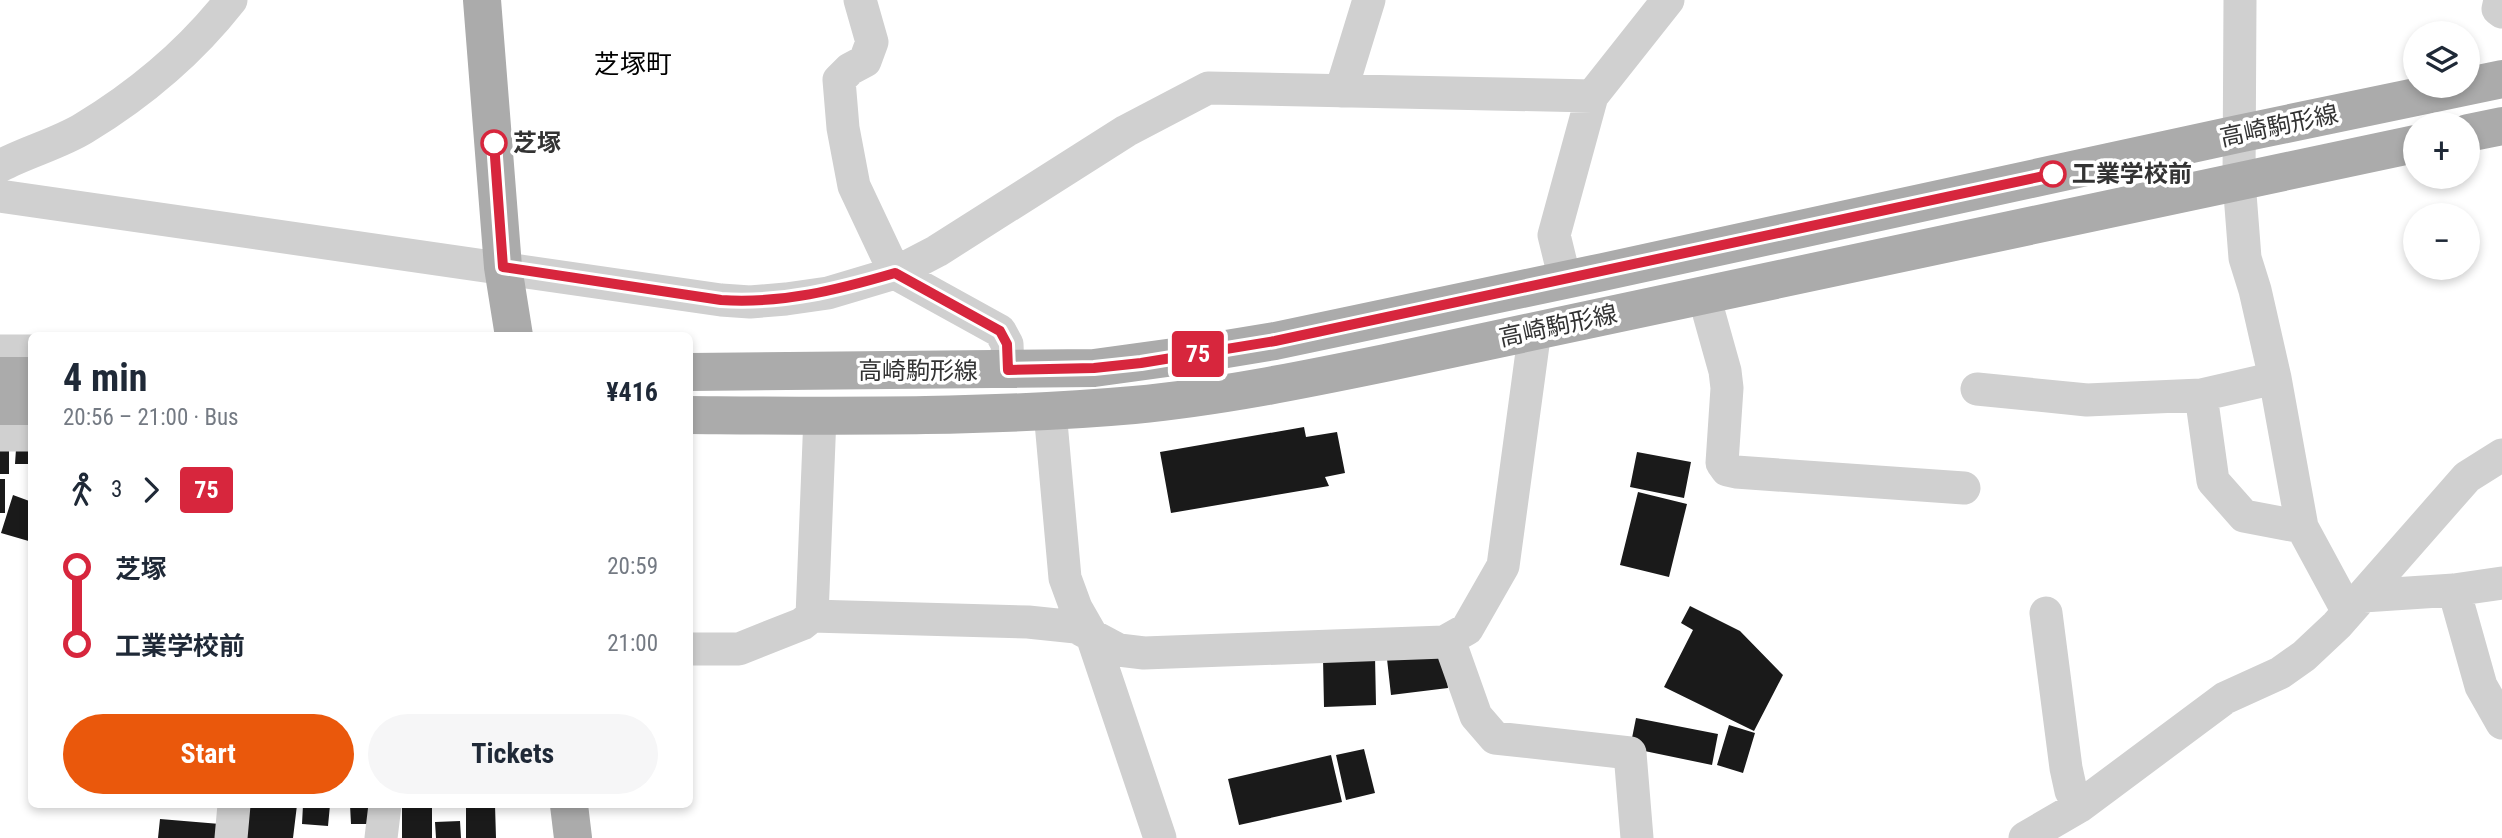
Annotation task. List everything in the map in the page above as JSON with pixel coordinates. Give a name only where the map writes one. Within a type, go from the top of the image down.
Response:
[{"type":"main road","points":[[482,0],[503,267],[513,332]]},
{"type":"main road","name":"高崎駒形線","points":[[693,372],[1094,368],[1196,354],[1275,341],[1565,280],[2502,79]]},
{"type":"main road","points":[[2480,131],[2502,126]]},
{"type":"main road","name":"高崎駒形線","points":[[693,415],[820,416],[1050,411],[1136,405],[1288,383],[2403,147]]},
{"type":"main road","points":[[0,376],[28,376]]},
{"type":"main road","points":[[0,406],[28,406]]},
{"type":"main road","points":[[569,808],[573,838]]},
{"type":"street","points":[[0,166],[22,154],[82,130],[121,102],[181,57],[231,0]]},
{"type":"street","points":[[860,0],[872,42],[865,61],[850,69],[839,80],[854,186],[895,273],[1000,331],[1007,344],[1008,370]]},
{"type":"street","points":[[1341,91],[1369,0]]},
{"type":"street","points":[[1565,280],[1554,235],[1592,96],[1668,0]]},
{"type":"street","points":[[2240,0],[2238,134],[2245,258],[2275,378],[2302,527],[2356,604]]},
{"type":"street","points":[[2500,0],[2498,9],[2502,12]]},
{"type":"street","points":[[0,196],[750,302],[828,293],[895,273],[937,251],[1126,131],[1208,88],[1592,96]]},
{"type":"street","points":[[1704,296],[1726,371],[1727,399],[1722,463],[1727,470],[1964,488]]},
{"type":"street","points":[[693,649],[739,649],[802,624],[812,616],[1028,622],[1076,627],[1119,650],[1144,653],[1444,642],[1467,629],[1503,566],[1535,330]]},
{"type":"street","points":[[0,351],[28,351]]},
{"type":"street","points":[[1977,389],[2087,400],[2201,395],[2275,378]]},
{"type":"street","points":[[2201,395],[2213,481],[2244,516],[2302,527]]},
{"type":"street","points":[[1050,411],[1065,578],[1076,608],[1092,636],[1160,838]]},
{"type":"street","points":[[812,616],[820,416]]},
{"type":"street","points":[[0,435],[28,435]]},
{"type":"street","points":[[2025,838],[2080,807],[2225,698],[2280,673],[2304,656],[2356,604],[2467,477],[2502,455]]},
{"type":"street","points":[[2356,604],[2502,583]]},
{"type":"street","points":[[2454,590],[2481,687],[2502,723]]},
{"type":"street","points":[[2046,613],[2066,768],[2071,791],[2080,807]]},
{"type":"street","points":[[1449,640],[1476,716],[1494,738],[1630,753],[1637,838]]},
{"type":"street","points":[[231,838],[234,808]]},
{"type":"street","points":[[381,838],[385,808]]},
{"type":"building","points":[[1304,427],[1306,437],[1337,432],[1345,473],[1325,477],[1329,486],[1171,513],[1160,452]]},
{"type":"building","points":[[0,444],[9,444],[9,474],[0,474]]},
{"type":"building","points":[[16,449],[28,449],[28,464],[15,464]]},
{"type":"building","points":[[1637,452],[1691,462],[1684,498],[1630,487]]},
{"type":"building","points":[[0,479],[5,479],[5,513],[0,513]]},
{"type":"building","points":[[1638,492],[1687,504],[1669,577],[1620,565]]},
{"type":"building","points":[[13,495],[28,501],[28,541],[1,533]]},
{"type":"building","points":[[1690,606],[1740,631],[1783,675],[1754,731],[1664,687],[1693,630],[1681,623]]},
{"type":"building","points":[[1444,652],[1448,688],[1391,695],[1387,659]]},
{"type":"building","points":[[1375,656],[1376,705],[1324,707],[1323,658]]},
{"type":"building","points":[[1636,718],[1718,734],[1712,765],[1630,748]]},
{"type":"building","points":[[1729,725],[1755,733],[1743,773],[1717,765]]},
{"type":"building","points":[[1364,749],[1375,793],[1346,800],[1336,755]]},
{"type":"building","points":[[1331,755],[1342,802],[1239,825],[1228,779]]},
{"type":"building","points":[[247,808],[297,808],[293,838],[245,838]]},
{"type":"building","points":[[303,808],[330,808],[328,826],[302,824]]},
{"type":"building","points":[[350,808],[377,808],[378,824],[351,824]]},
{"type":"building","points":[[402,808],[432,808],[432,838],[402,838]]},
{"type":"building","points":[[466,808],[495,808],[496,838],[466,838]]},
{"type":"building","points":[[160,819],[220,824],[219,838],[158,838]]},
{"type":"building","points":[[460,821],[461,838],[436,838],[435,822]]},
{"type":"bus line","name":"75","points":[[494,143],[503,267],[750,302],[828,293],[895,273],[1000,331],[1007,344],[1008,370],[1094,368],[1141,363],[1275,341],[2053,174]]},
{"type":"place","name":"芝塚","points":[[494,143]]},
{"type":"place","name":"工業学校前","points":[[2053,174]]},
{"type":"district","name":"芝塚町","points":[[633,64]]}]
